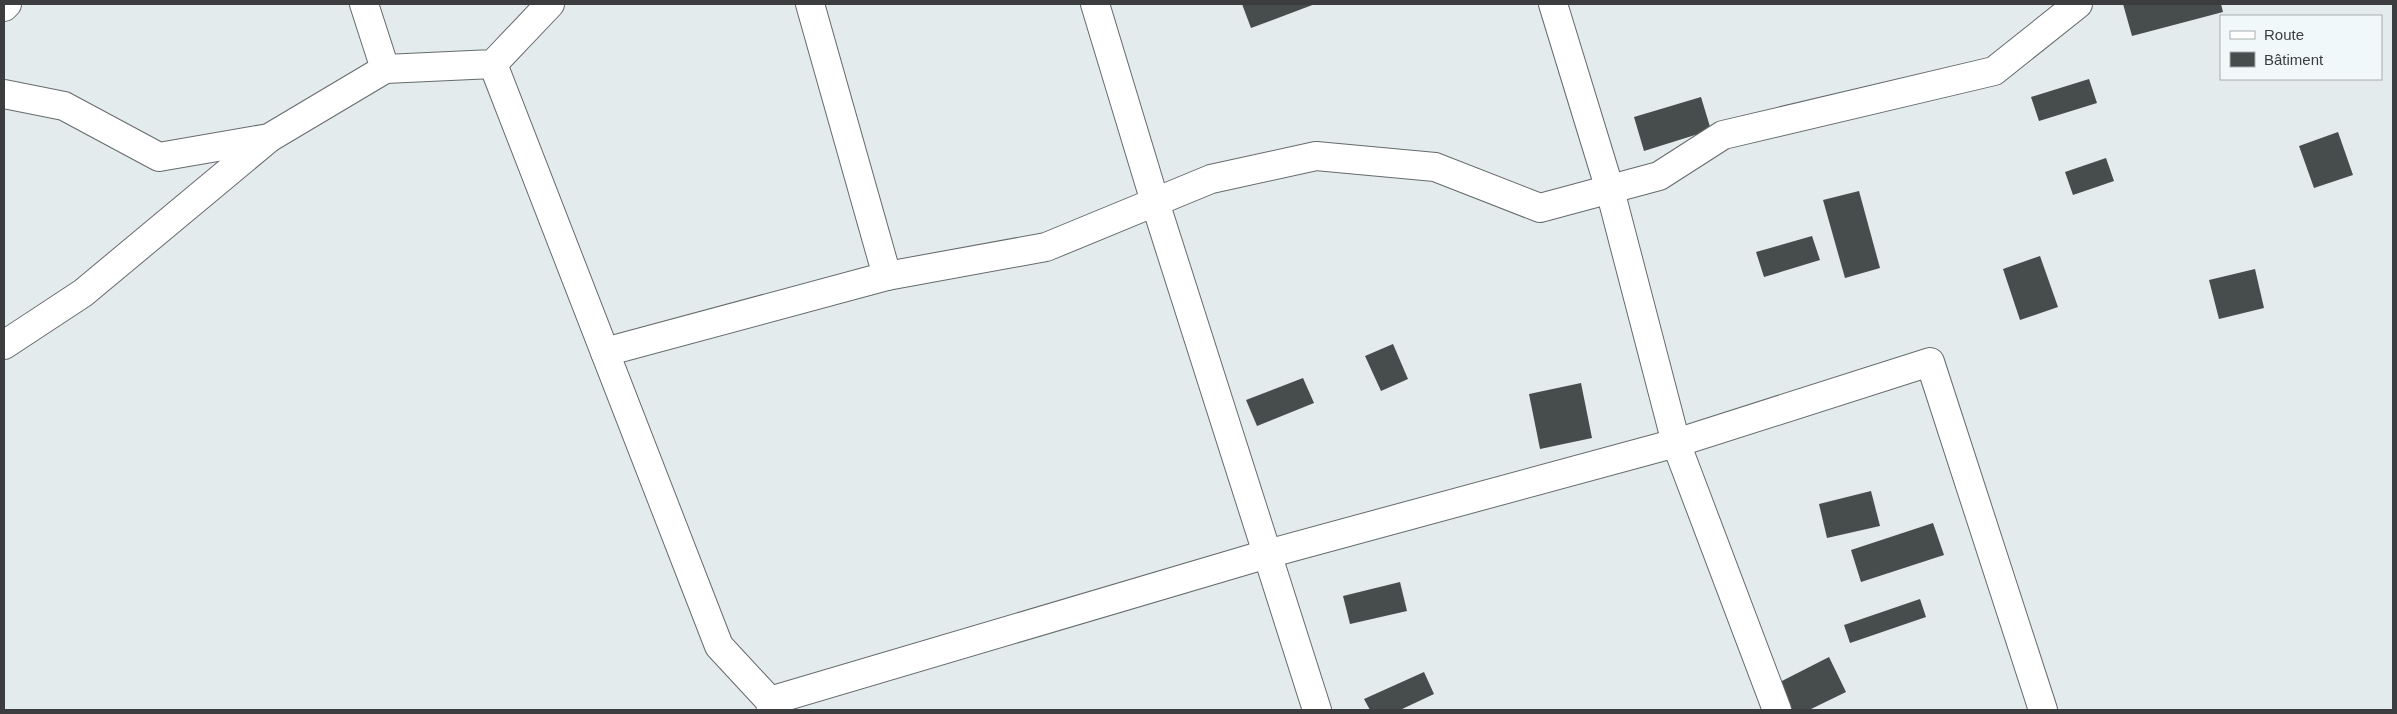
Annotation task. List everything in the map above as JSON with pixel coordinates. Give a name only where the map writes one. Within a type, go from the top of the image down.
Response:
[{"type":"street","points":[[4,7],[7,4]]},
{"type":"street","points":[[364,4],[385,69]]},
{"type":"street","points":[[4,345],[83,293],[269,138],[385,69],[493,64],[550,4]]},
{"type":"street","points":[[810,4],[887,276]]},
{"type":"street","points":[[1095,4],[1155,202],[1317,710]]},
{"type":"street","points":[[1553,4],[1610,190],[1676,443],[1777,710]]},
{"type":"street","points":[[605,352],[887,276],[1046,247],[1211,179],[1316,156],[1435,167],[1540,208],[1659,176],[1723,135],[1994,71],[2078,4]]},
{"type":"street","points":[[493,64],[718,646],[770,706],[1267,554],[1676,443],[1930,362],[2043,710]]},
{"type":"street","points":[[4,94],[64,106],[159,157],[269,138]]},
{"type":"building","points":[[1242,4],[1315,4],[1251,28]]},
{"type":"building","points":[[2123,4],[2221,4],[2223,12],[2132,36]]},
{"type":"building","points":[[2089,79],[2097,103],[2039,121],[2031,97]]},
{"type":"building","points":[[1701,97],[1711,130],[1644,151],[1634,117]]},
{"type":"building","points":[[2338,132],[2353,175],[2314,188],[2299,146]]},
{"type":"building","points":[[2106,158],[2114,181],[2073,195],[2065,172]]},
{"type":"building","points":[[1859,191],[1880,268],[1845,278],[1823,200]]},
{"type":"building","points":[[1812,236],[1820,260],[1764,277],[1756,252]]},
{"type":"building","points":[[2040,256],[2058,307],[2020,320],[2003,269]]},
{"type":"building","points":[[2255,269],[2264,308],[2219,319],[2209,280]]},
{"type":"building","points":[[1393,344],[1408,379],[1381,391],[1365,356]]},
{"type":"building","points":[[1303,378],[1314,403],[1257,426],[1246,400]]},
{"type":"building","points":[[1581,383],[1592,438],[1540,449],[1529,394]]},
{"type":"building","points":[[1871,491],[1880,526],[1827,538],[1819,504]]},
{"type":"building","points":[[1933,523],[1944,555],[1861,582],[1851,550]]},
{"type":"building","points":[[1400,582],[1407,611],[1350,624],[1343,596]]},
{"type":"building","points":[[1920,599],[1926,617],[1850,643],[1844,625]]},
{"type":"building","points":[[1829,657],[1846,692],[1809,710],[1792,710],[1778,683]]},
{"type":"building","points":[[1424,672],[1434,694],[1400,710],[1370,710],[1364,699]]}]
